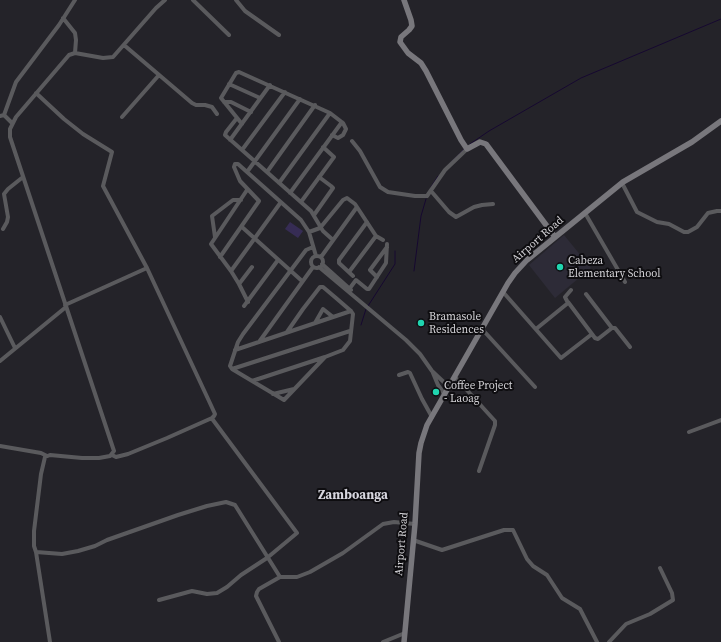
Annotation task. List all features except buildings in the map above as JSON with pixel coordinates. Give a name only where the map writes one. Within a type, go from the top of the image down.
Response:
[{"type":"main road","points":[[404,0],[412,26],[401,37],[400,42],[408,53],[421,63],[426,71],[460,140],[467,149],[480,142],[486,144],[555,237]]},
{"type":"main road","name":"Airport Road","points":[[404,642],[415,524],[419,453],[424,433],[503,292],[515,273],[527,260],[622,183],[692,142],[721,121]]},
{"type":"street","points":[[12,123],[2,116],[16,82],[75,0]]},
{"type":"street","points":[[112,455],[114,450],[9,133],[12,123],[67,57],[75,53],[97,58],[110,58],[115,55],[156,8],[165,0]]},
{"type":"street","points":[[193,0],[229,35]]},
{"type":"street","points":[[236,0],[245,11],[278,35]]},
{"type":"street","points":[[63,18],[75,33],[75,53]]},
{"type":"street","points":[[124,45],[194,105],[209,106],[214,108],[217,114]]},
{"type":"street","points":[[242,124],[221,97],[236,73],[239,72],[330,113],[345,126],[344,133],[338,138],[332,135]]},
{"type":"street","points":[[122,117],[159,75]]},
{"type":"street","points":[[229,84],[260,98]]},
{"type":"street","points":[[230,140],[270,85]]},
{"type":"street","points":[[242,150],[285,92]]},
{"type":"street","points":[[0,446],[41,453],[47,456],[86,458],[108,457],[112,455],[119,456],[133,452],[184,431],[212,418],[215,414],[147,268],[103,186],[112,151],[83,134],[36,93]]},
{"type":"street","points":[[247,172],[300,99]]},
{"type":"street","points":[[224,102],[231,102],[251,112]]},
{"type":"street","points":[[267,172],[315,105]]},
{"type":"street","points":[[279,183],[330,113]]},
{"type":"street","points":[[237,118],[225,135],[301,202],[314,215],[324,233],[333,240]]},
{"type":"street","points":[[290,193],[342,122]]},
{"type":"street","points":[[352,141],[359,149],[382,190],[421,197],[427,196],[446,170],[467,149]]},
{"type":"street","points":[[301,202],[334,157],[333,154],[323,147]]},
{"type":"street","points":[[220,257],[259,201],[240,181],[234,165],[238,164],[302,220],[309,232],[313,247],[323,261],[321,266]]},
{"type":"street","points":[[3,228],[8,220],[4,194],[8,189],[24,177]]},
{"type":"street","points":[[314,215],[333,188],[320,177]]},
{"type":"street","points":[[622,183],[636,210],[640,214],[657,222],[669,224],[684,232],[688,232],[697,227],[708,213],[717,210],[721,212]]},
{"type":"street","points":[[247,190],[211,244],[231,271],[248,302]]},
{"type":"street","points":[[431,191],[449,212],[456,217],[474,207],[493,204]]},
{"type":"street","points":[[309,232],[320,228],[345,198],[349,199],[357,207],[376,236],[383,240]]},
{"type":"street","points":[[215,237],[212,216],[233,200],[241,200]]},
{"type":"street","points":[[231,271],[281,202]]},
{"type":"street","points":[[314,267],[311,260],[318,256],[333,240],[357,207]]},
{"type":"street","points":[[585,213],[625,282]]},
{"type":"street","points":[[353,276],[339,263],[339,260],[367,222]]},
{"type":"street","points":[[242,227],[302,281]]},
{"type":"street","points":[[349,272],[376,236]]},
{"type":"street","points":[[350,288],[356,280],[368,289],[377,276],[386,262],[387,245],[370,270],[377,276]]},
{"type":"street","points":[[313,247],[306,250],[243,334],[238,342],[230,366],[232,369],[284,400],[325,357]]},
{"type":"street","points":[[244,306],[278,260]]},
{"type":"street","points":[[259,342],[302,281],[314,267],[321,266],[358,300],[406,340],[420,354],[432,371],[449,387]]},
{"type":"street","points":[[239,284],[252,267]]},
{"type":"street","points":[[0,361],[66,306],[147,268]]},
{"type":"street","points":[[335,278],[350,288],[358,300]]},
{"type":"street","points":[[252,381],[325,357],[345,348],[350,341],[353,316],[351,311],[323,287],[320,287],[287,332]]},
{"type":"street","points":[[571,290],[565,297],[595,338],[598,339],[612,328]]},
{"type":"street","points":[[503,292],[561,358],[592,334]]},
{"type":"street","points":[[586,294],[612,328],[615,328],[630,347]]},
{"type":"street","points":[[536,329],[568,302]]},
{"type":"street","points":[[315,323],[323,309],[333,317]]},
{"type":"street","points":[[235,350],[351,311]]},
{"type":"street","points":[[0,317],[15,348]]},
{"type":"street","points":[[482,329],[535,387]]},
{"type":"street","points":[[232,369],[350,331]]},
{"type":"street","points":[[432,371],[438,385],[445,395]]},
{"type":"street","points":[[399,375],[408,372],[410,373],[432,417]]},
{"type":"street","points":[[455,377],[495,421],[495,426],[479,471]]},
{"type":"street","points":[[273,394],[295,388]]},
{"type":"street","points":[[159,600],[192,591],[207,594],[217,593],[267,558],[296,535],[296,532],[212,418]]},
{"type":"street","points":[[689,432],[721,420]]},
{"type":"street","points":[[47,456],[44,459],[41,474],[34,539],[50,642]]},
{"type":"street","points":[[36,552],[62,554],[78,551],[178,515],[226,502],[234,505],[278,575]]},
{"type":"street","points":[[279,642],[256,594],[259,589],[278,575],[297,577],[310,572],[343,553],[375,529],[387,523],[404,522],[415,524]]},
{"type":"street","points":[[413,540],[442,550],[504,530],[513,530],[527,559],[533,566],[547,575],[562,598],[580,609],[597,642]]},
{"type":"street","points":[[609,642],[626,624],[650,614],[673,600],[672,593],[660,568]]},
{"type":"street","points":[[383,642],[405,633]]},
{"type":"shaded area","points":[[290,222],[303,231],[298,238],[285,229]]},
{"type":"shaded area","name":"Cabeza Elementary School","points":[[564,235],[591,268],[555,298],[529,265]]},
{"type":"waterway","points":[[470,144],[489,131],[581,78],[721,19]]},
{"type":"waterway","points":[[447,166],[464,149]]},
{"type":"waterway","points":[[431,187],[438,176]]},
{"type":"waterway","points":[[414,271],[421,216],[426,199]]},
{"type":"waterway","points":[[368,306],[395,264],[395,251]]},
{"type":"waterway","points":[[361,325],[366,309]]},
{"type":"place","name":"Cabeza Elementary School","points":[[560,267]]},
{"type":"place","name":"Bramasole Residences","points":[[421,323]]},
{"type":"place","name":"Coffee Project - Laoag","points":[[436,392]]},
{"type":"district","name":"Zamboanga","points":[[353,496]]}]
